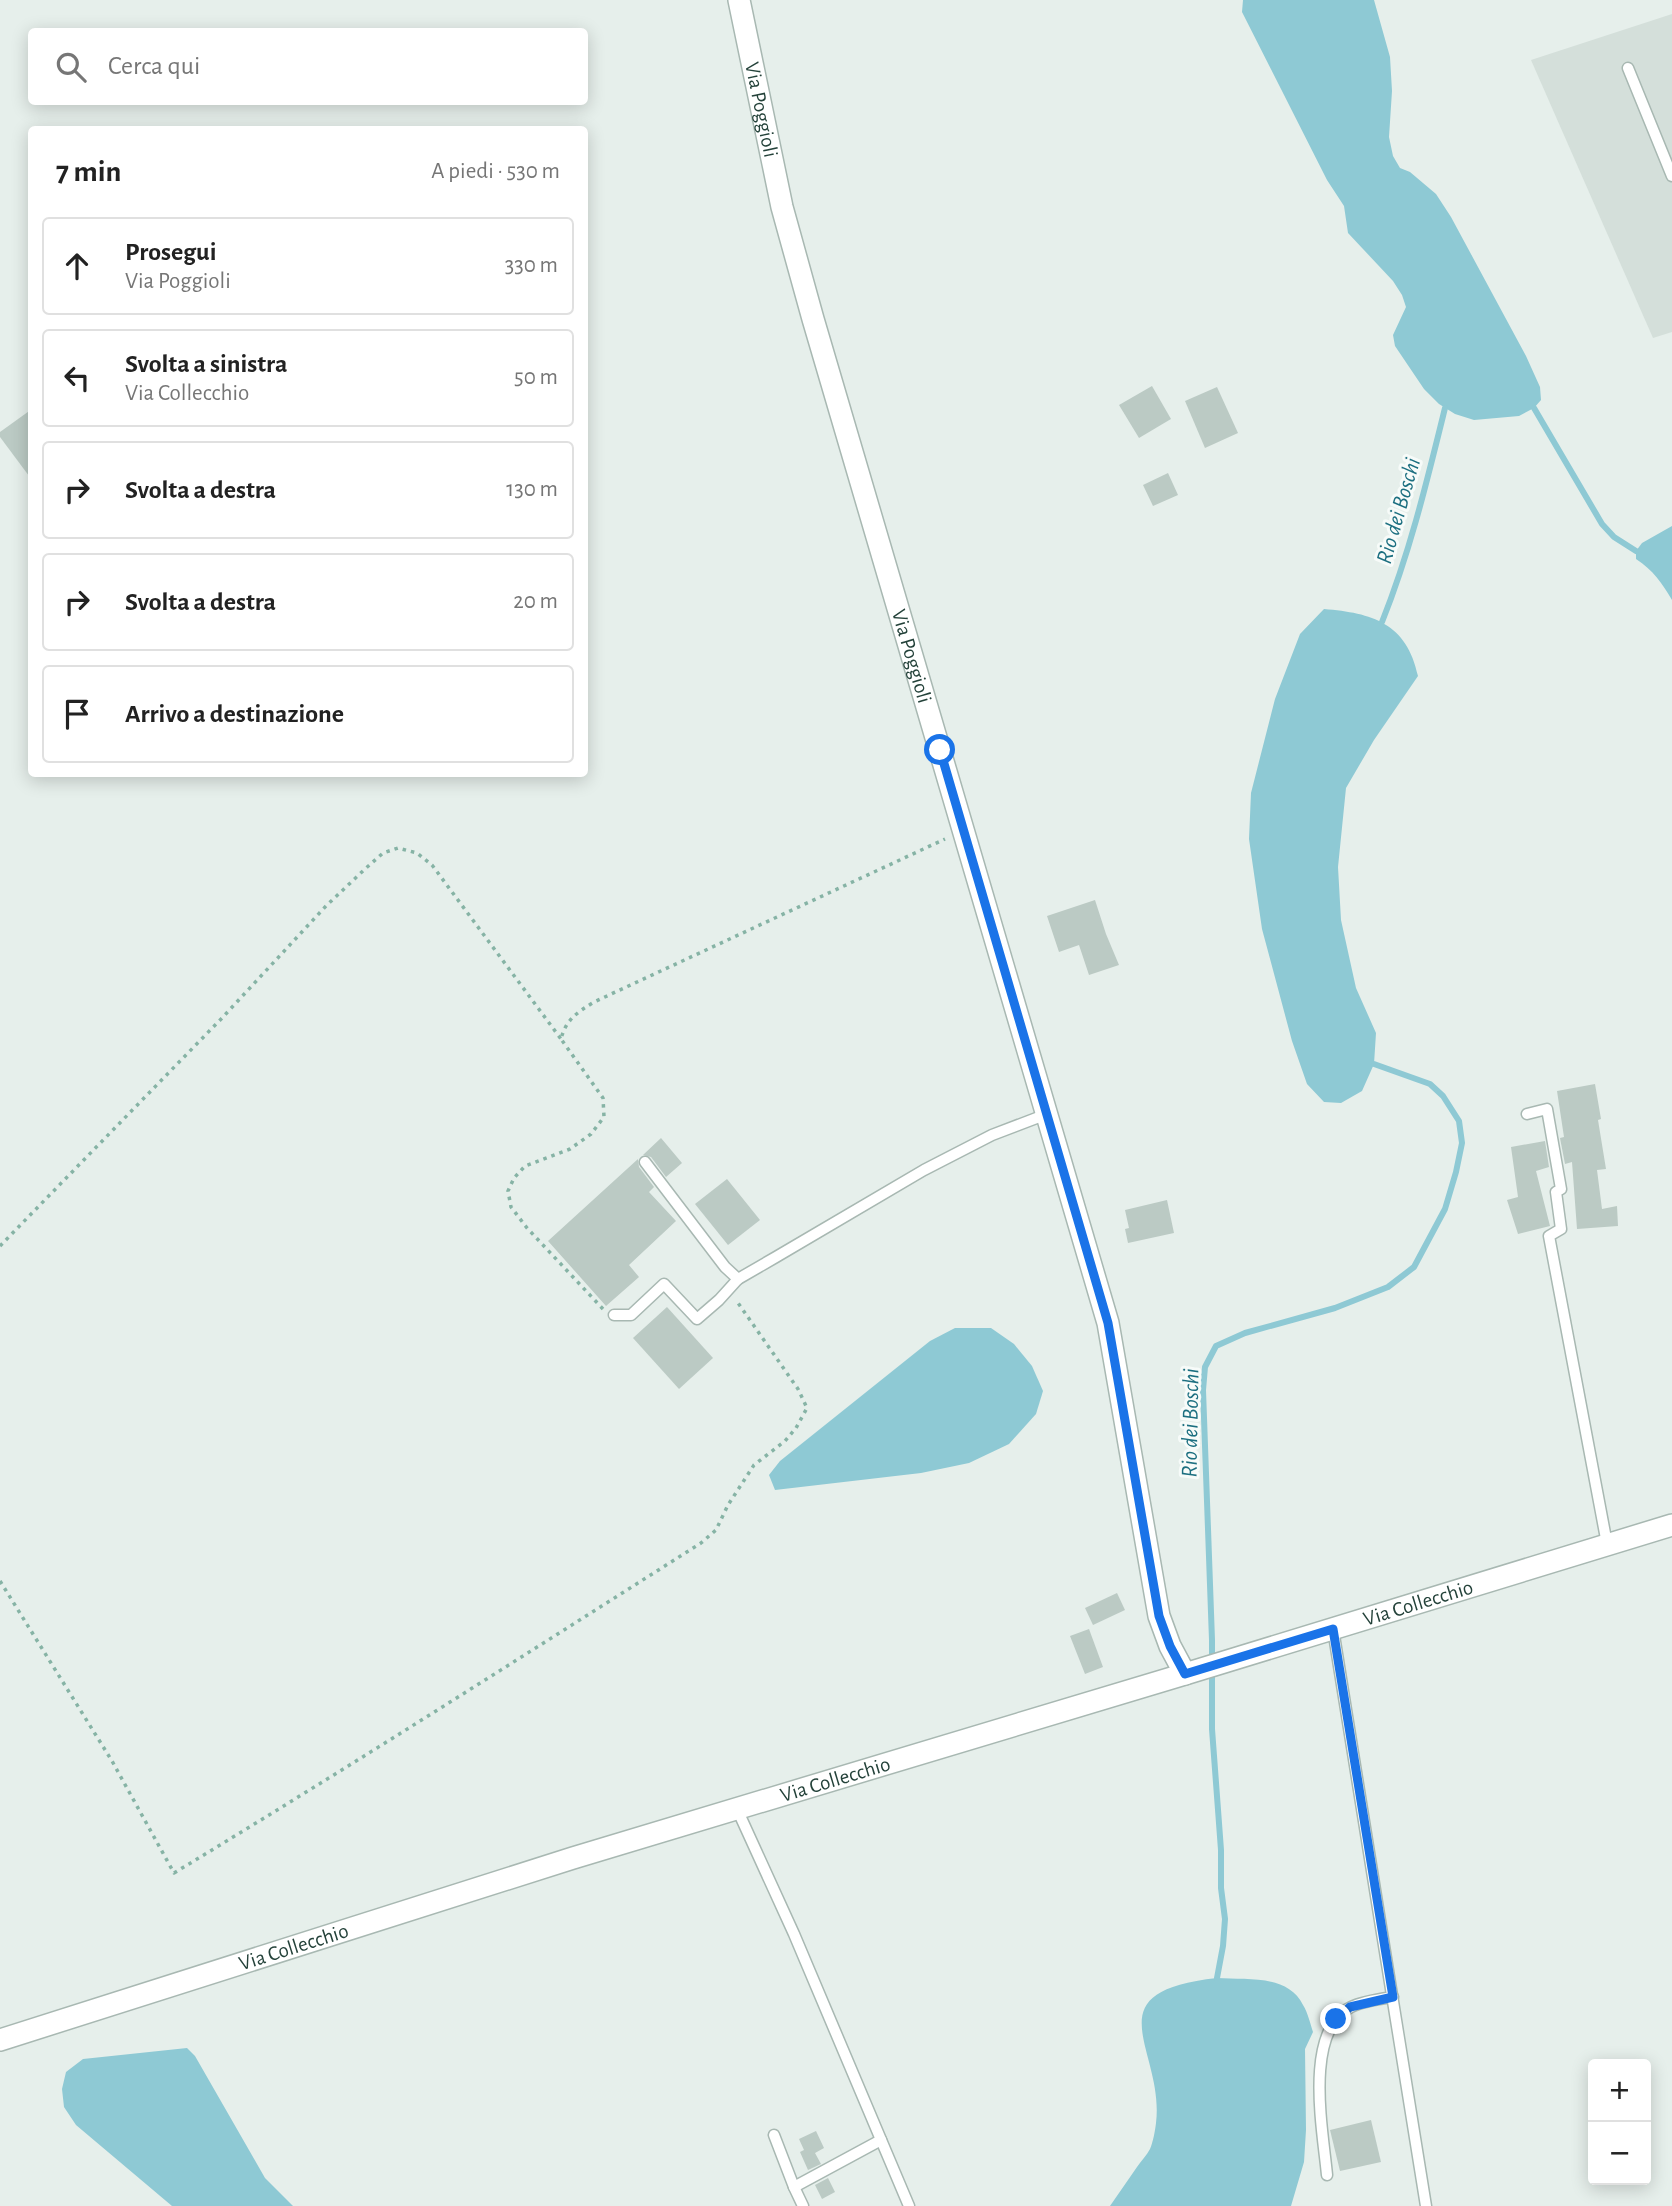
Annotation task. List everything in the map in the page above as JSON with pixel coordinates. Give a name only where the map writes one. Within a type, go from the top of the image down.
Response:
[{"type":"street","name":"Via Poggioli","points":[[739,0],[782,207],[1108,1323],[1159,1616],[1170,1646],[1185,1674]]},
{"type":"street","name":"Via Collecchio","points":[[0,2040],[573,1858],[1672,1525]]},
{"type":"lane","points":[[1628,68],[1672,176]]},
{"type":"lane","points":[[1527,1114],[1547,1109],[1562,1189],[1556,1192],[1561,1229],[1549,1236],[1607,1544]]},
{"type":"lane","points":[[614,1315],[631,1315],[664,1284],[698,1319],[738,1279],[924,1170],[992,1135],[1047,1114]]},
{"type":"lane","points":[[645,1162],[725,1267],[738,1279]]},
{"type":"lane","points":[[1333,1629],[1426,2206]]},
{"type":"lane","points":[[737,1809],[794,1934],[909,2206]]},
{"type":"lane","points":[[1327,2175],[1319,2085],[1326,2032],[1350,2007],[1393,1997]]},
{"type":"lane","points":[[774,2135],[803,2206]]},
{"type":"lane","points":[[794,2187],[881,2140]]},
{"type":"path","points":[[561,1039],[564,1027],[572,1016],[594,1002],[941,843],[962,825]]},
{"type":"path","points":[[0,1246],[222,1018],[326,906],[383,853],[398,848],[417,853],[432,865],[603,1098],[604,1117],[591,1134],[570,1149],[525,1166],[514,1178],[508,1191],[511,1208],[527,1228],[600,1307],[614,1315]]},
{"type":"path","points":[[0,1581],[112,1761],[174,1872],[307,1793],[701,1543],[716,1530],[728,1504],[754,1465],[785,1441],[807,1408],[798,1389],[729,1290]]},
{"type":"shaded area","points":[[1672,14],[1672,332],[1653,338],[1531,60]]},
{"type":"water","points":[[1243,0],[1374,0],[1390,57],[1392,91],[1389,137],[1393,156],[1400,168],[1410,172],[1436,194],[1451,217],[1540,387],[1541,400],[1534,408],[1519,416],[1474,420],[1455,414],[1439,404],[1424,389],[1395,346],[1393,335],[1406,307],[1402,295],[1393,281],[1348,233],[1344,206],[1327,180],[1242,12]]},
{"type":"water","points":[[1672,526],[1672,600],[1657,577],[1636,559],[1636,551],[1642,543]]},
{"type":"water","points":[[1324,609],[1357,614],[1385,624],[1405,644],[1413,658],[1418,676],[1374,740],[1346,788],[1338,867],[1341,920],[1356,988],[1376,1033],[1374,1064],[1362,1091],[1341,1103],[1324,1102],[1307,1084],[1292,1041],[1262,929],[1249,839],[1251,793],[1275,699],[1300,634]]},
{"type":"water","points":[[955,1328],[991,1328],[1014,1344],[1032,1366],[1043,1391],[1036,1414],[1009,1444],[969,1463],[921,1473],[775,1490],[769,1475],[780,1461],[930,1341]]},
{"type":"water","points":[[1217,1978],[1277,1983],[1296,1995],[1309,2018],[1313,2032],[1305,2049],[1304,2162],[1291,2206],[1110,2206],[1149,2151],[1155,2129],[1156,2096],[1142,2028],[1144,2011],[1155,1996],[1178,1985]]},
{"type":"water","points":[[187,2048],[195,2056],[265,2178],[293,2206],[172,2206],[76,2125],[64,2107],[62,2089],[66,2072],[83,2059]]},
{"type":"building","points":[[1152,386],[1171,419],[1139,438],[1119,405]]},
{"type":"building","points":[[1217,387],[1238,433],[1205,448],[1185,401]]},
{"type":"building","points":[[28,412],[28,475],[0,437],[0,432]]},
{"type":"building","points":[[1168,473],[1178,495],[1153,506],[1143,485]]},
{"type":"building","points":[[1095,900],[1119,965],[1089,975],[1079,945],[1059,952],[1047,916]]},
{"type":"building","points":[[1595,1084],[1606,1169],[1597,1170],[1602,1209],[1617,1206],[1618,1226],[1577,1229],[1572,1162],[1565,1164],[1560,1138],[1564,1137],[1557,1091]]},
{"type":"building","points":[[661,1138],[682,1163],[666,1177],[651,1157],[643,1155]]},
{"type":"building","points":[[1545,1141],[1549,1167],[1536,1171],[1550,1226],[1518,1234],[1507,1200],[1518,1197],[1511,1147]]},
{"type":"building","points":[[638,1159],[639,1167],[654,1187],[649,1192],[676,1221],[629,1265],[639,1277],[606,1306],[548,1241]]},
{"type":"building","points":[[727,1179],[760,1220],[728,1245],[695,1204]]},
{"type":"building","points":[[1167,1200],[1174,1233],[1128,1243],[1125,1229],[1129,1228],[1125,1210]]},
{"type":"building","points":[[667,1307],[713,1358],[679,1389],[633,1338]]},
{"type":"building","points":[[1117,1593],[1125,1610],[1093,1625],[1085,1608]]},
{"type":"building","points":[[1089,1629],[1103,1667],[1085,1674],[1070,1636]]},
{"type":"building","points":[[1371,2120],[1381,2162],[1340,2171],[1330,2130]]},
{"type":"building","points":[[816,2131],[824,2148],[815,2153],[821,2164],[808,2170],[800,2152],[804,2150],[799,2139]]},
{"type":"building","points":[[828,2178],[835,2192],[822,2199],[815,2185]]},
{"type":"waterway","name":"Rio dei Boschi","points":[[1382,622],[1425,489],[1445,408]]},
{"type":"waterway","points":[[1534,408],[1602,524],[1614,537],[1636,551]]},
{"type":"waterway","name":"Rio dei Boschi","points":[[1217,1978],[1225,1919],[1212,1729],[1212,1640],[1203,1390],[1205,1367],[1216,1346],[1245,1333],[1335,1308],[1388,1287],[1414,1267],[1445,1209],[1462,1143],[1459,1121],[1443,1096],[1430,1084],[1374,1064]]},
{"type":"route","points":[[940,750],[1108,1323],[1159,1616],[1170,1646],[1185,1674],[1333,1629],[1393,1997],[1350,2007],[1336,2019]]}]
